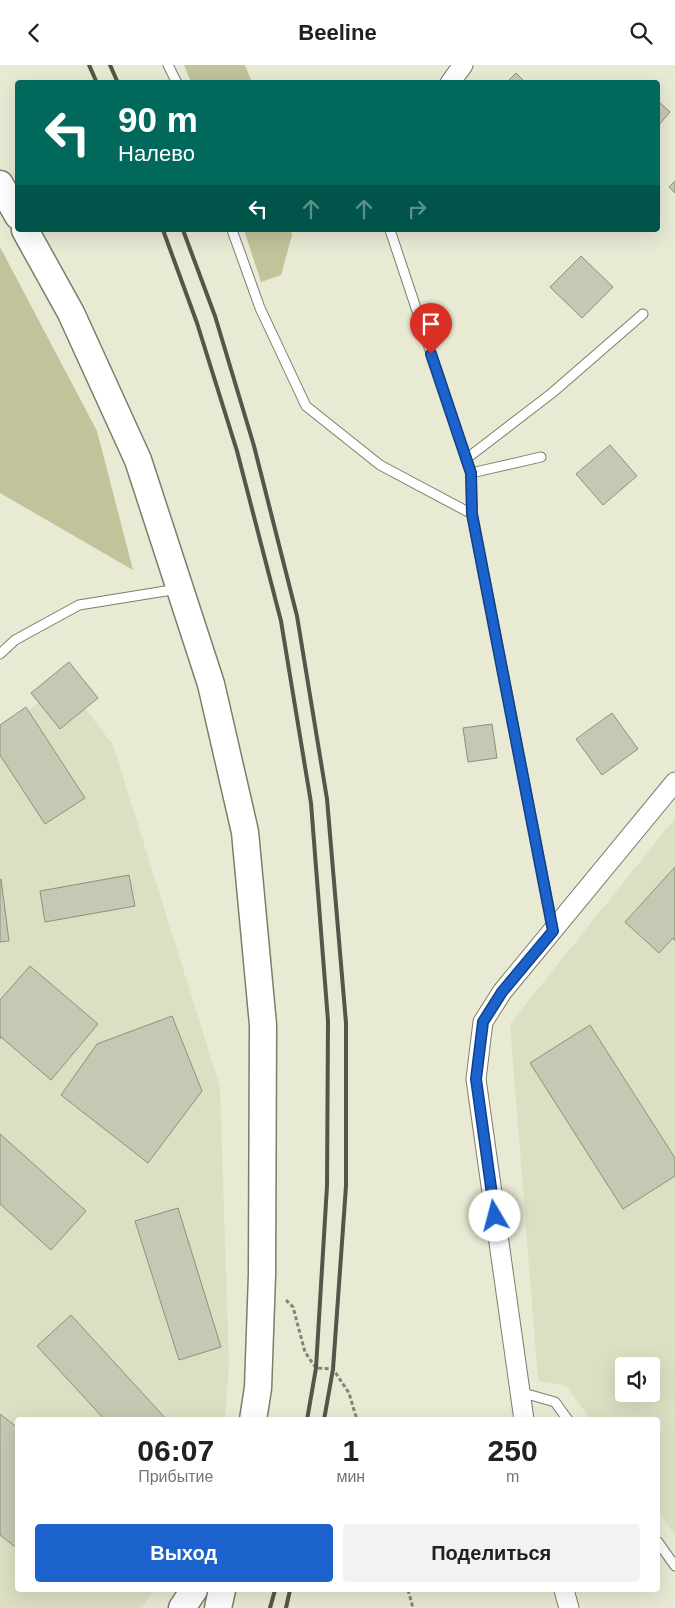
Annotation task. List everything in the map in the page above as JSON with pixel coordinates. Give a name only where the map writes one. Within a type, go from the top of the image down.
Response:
[{"type":"main road","points":[[0,184],[15,211]]},
{"type":"main road","points":[[26,232],[71,313],[138,460],[211,684],[246,832],[263,1025],[262,1275],[258,1388],[253,1417]]},
{"type":"main road","points":[[182,1608],[193,1592]]},
{"type":"main road","points":[[218,1608],[222,1592]]},
{"type":"street","points":[[452,80],[463,65]]},
{"type":"street","points":[[524,1417],[476,1079],[483,1022],[502,992],[675,783]]},
{"type":"street","points":[[565,1592],[570,1608]]},
{"type":"lane","points":[[168,65],[176,80]]},
{"type":"lane","points":[[233,232],[260,308],[306,406],[380,465],[472,514]]},
{"type":"lane","points":[[391,232],[471,473],[472,514],[553,931]]},
{"type":"lane","points":[[466,459],[552,393],[643,314]]},
{"type":"lane","points":[[471,473],[541,457]]},
{"type":"lane","points":[[0,654],[15,640],[79,605],[180,589]]},
{"type":"lane","points":[[520,1392],[555,1403],[566,1417]]},
{"type":"lane","points":[[660,1545],[675,1566]]},
{"type":"path","points":[[262,1275],[293,1307],[305,1352],[316,1368],[333,1369],[349,1393],[357,1417]]},
{"type":"path","points":[[409,1592],[413,1608]]},
{"type":"shaded area","points":[[184,65],[245,65],[251,80],[190,80]]},
{"type":"shaded area","points":[[245,232],[291,232],[281,275],[261,282]]},
{"type":"shaded area","points":[[0,247],[97,431],[133,570],[0,493]]},
{"type":"shaded area","points":[[65,682],[113,745],[220,1087],[229,1364],[225,1417],[15,1417],[15,1592],[152,1592],[142,1608],[0,1608],[0,733]]},
{"type":"shaded area","points":[[675,818],[675,1535],[660,1514],[660,1417],[589,1417],[566,1386],[538,1381],[510,1024]]},
{"type":"building","points":[[516,73],[523,80],[509,80]]},
{"type":"building","points":[[660,103],[670,112],[660,124]]},
{"type":"building","points":[[675,181],[675,193],[669,187]]},
{"type":"building","points":[[581,256],[613,287],[582,318],[550,287]]},
{"type":"building","points":[[610,445],[637,476],[603,505],[576,474]]},
{"type":"building","points":[[69,662],[98,698],[60,729],[31,693]]},
{"type":"building","points":[[26,707],[85,798],[45,824],[0,755],[0,725]]},
{"type":"building","points":[[612,713],[638,749],[602,775],[576,739]]},
{"type":"building","points":[[492,724],[497,758],[468,762],[463,728]]},
{"type":"building","points":[[675,867],[675,941],[673,938],[659,953],[625,922]]},
{"type":"building","points":[[129,875],[135,906],[45,922],[40,891]]},
{"type":"building","points":[[0,880],[9,941],[0,942]]},
{"type":"building","points":[[30,966],[98,1024],[51,1080],[1,1037],[0,1039],[0,1000]]},
{"type":"building","points":[[172,1016],[202,1091],[148,1163],[61,1095],[97,1044]]},
{"type":"building","points":[[590,1025],[675,1158],[675,1176],[623,1209],[530,1063]]},
{"type":"building","points":[[0,1134],[86,1211],[51,1250],[0,1204]]},
{"type":"building","points":[[178,1208],[221,1347],[179,1360],[135,1221]]},
{"type":"building","points":[[71,1315],[164,1417],[102,1417],[37,1346]]},
{"type":"building","points":[[0,1414],[15,1426],[15,1547],[0,1535]]},
{"type":"railway","points":[[89,65],[96,80]]},
{"type":"railway","points":[[110,65],[117,80]]},
{"type":"railway","points":[[164,232],[197,323],[237,451],[281,621],[311,803],[328,1021],[327,1186],[316,1368],[308,1417]]},
{"type":"railway","points":[[184,232],[215,316],[254,446],[297,616],[327,799],[346,1023],[346,1186],[333,1369],[325,1417]]},
{"type":"railway","points":[[270,1608],[274,1592]]},
{"type":"railway","points":[[286,1608],[290,1592]]},
{"type":"route","points":[[431,354],[471,473],[472,514],[553,931],[502,992],[483,1022],[476,1079],[495,1216]]}]
